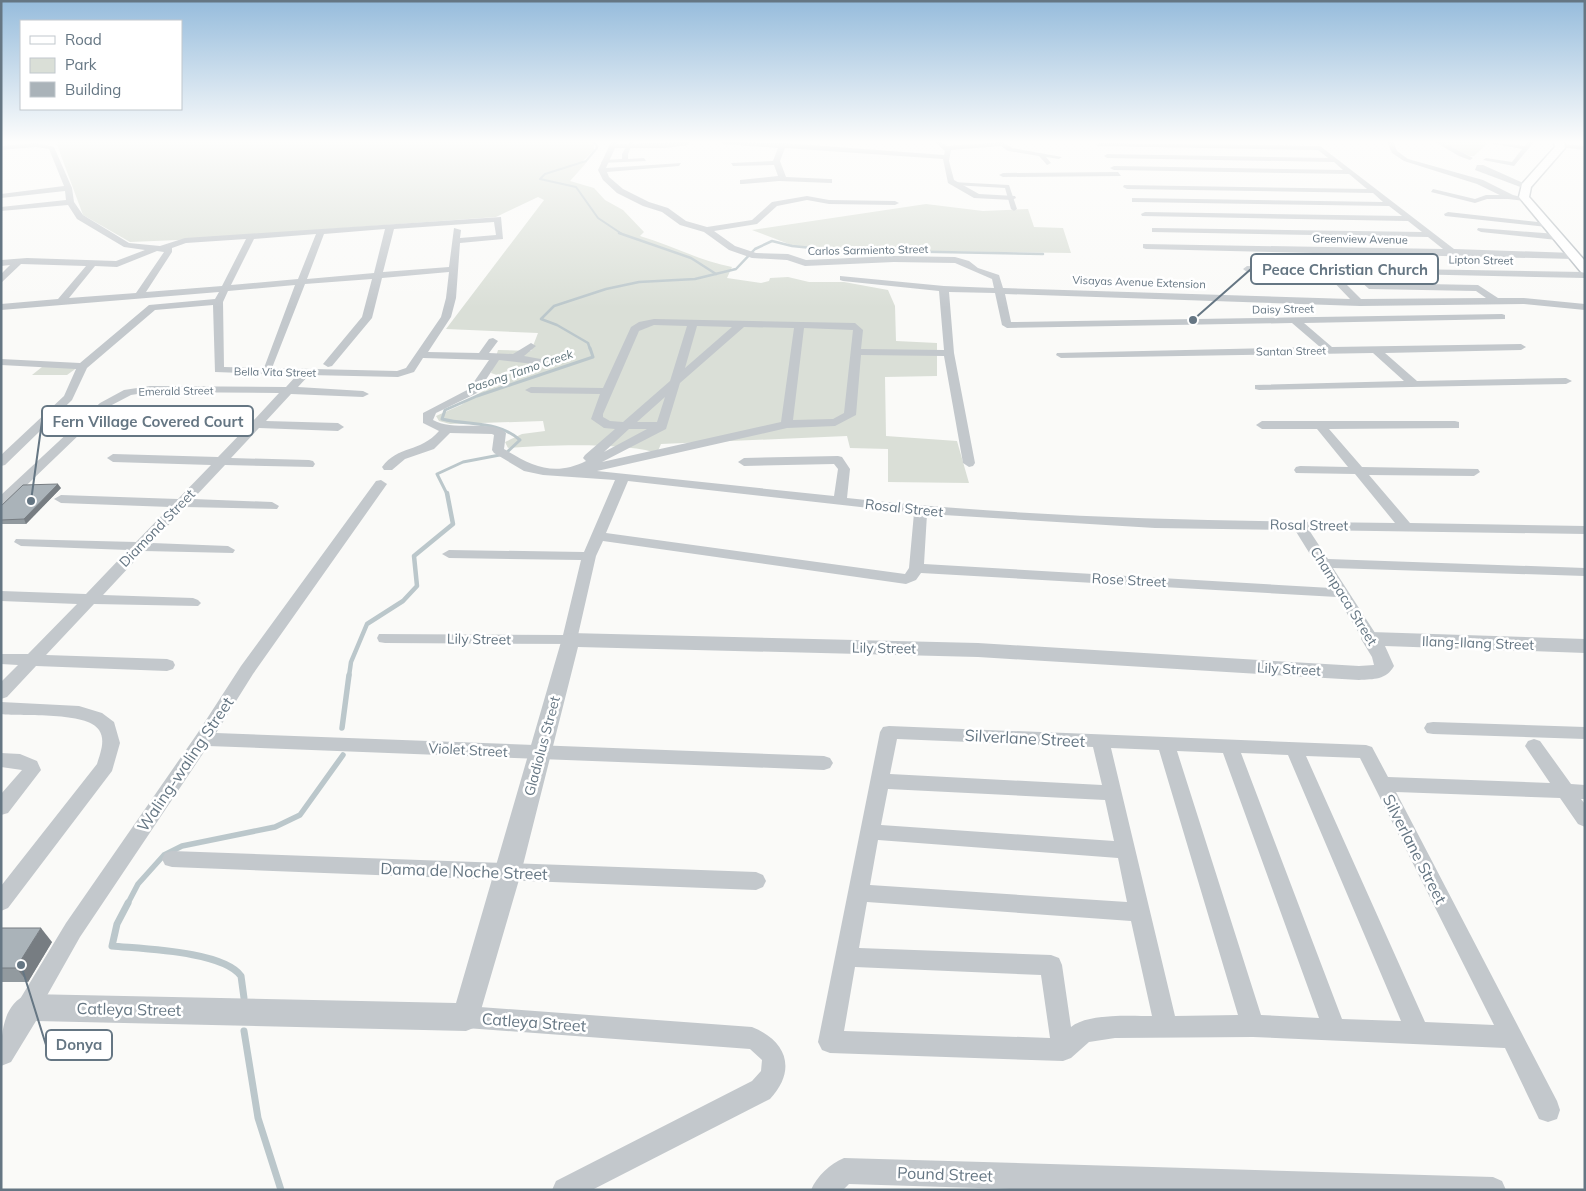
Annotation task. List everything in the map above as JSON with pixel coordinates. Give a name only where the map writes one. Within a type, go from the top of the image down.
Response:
[{"type":"main road","points":[[1525,199],[1585,269]]},
{"type":"street","points":[[69,198],[70,202],[80,217],[122,243],[154,249],[168,248],[180,242],[498,219],[500,237],[456,240]]},
{"type":"street","name":"Carlos Sarmiento Street","points":[[631,198],[665,210],[683,223],[708,230],[723,243],[755,256],[781,257],[815,263],[894,259],[955,260],[966,263],[975,270],[993,275],[996,277],[1000,290]]},
{"type":"street","points":[[708,230],[754,222],[758,220],[764,211],[775,204],[806,198],[828,202],[895,203]]},
{"type":"street","points":[[1005,198],[1012,198],[1014,209]]},
{"type":"street","points":[[1383,198],[1452,252]]},
{"type":"street","points":[[1461,198],[1475,201],[1484,198]]},
{"type":"street","points":[[1515,198],[1525,199]]},
{"type":"street","points":[[1135,200],[1391,204]]},
{"type":"street","points":[[1135,200],[1166,247]]},
{"type":"street","points":[[1,209],[70,202]]},
{"type":"street","points":[[1145,214],[1410,219]]},
{"type":"street","points":[[1448,214],[1547,225]]},
{"type":"street","name":"Bella Vita Street","points":[[218,302],[219,370],[402,374],[408,372],[423,353],[446,317],[451,298],[458,222]]},
{"type":"street","points":[[328,364],[365,322],[390,227]]},
{"type":"street","points":[[1155,230],[1430,234]]},
{"type":"street","points":[[1482,230],[1557,237]]},
{"type":"street","points":[[268,366],[321,232]]},
{"type":"street","points":[[1,462],[68,398],[75,388],[79,371],[83,366],[154,306],[218,302],[251,237]]},
{"type":"street","name":"Greenview Avenue","points":[[1146,246],[1574,256]]},
{"type":"street","points":[[139,295],[168,252],[168,248]]},
{"type":"street","points":[[1,263],[19,261],[121,264],[154,249]]},
{"type":"street","points":[[1,280],[19,261]]},
{"type":"street","points":[[61,302],[93,263]]},
{"type":"street","points":[[1,307],[453,270]]},
{"type":"street","points":[[1247,270],[1328,271],[1360,303]]},
{"type":"street","name":"Lipton Street","points":[[1496,301],[1478,288],[1369,286],[1353,270],[1585,274]]},
{"type":"street","name":"Visayas Avenue Extension","points":[[843,278],[944,289],[1360,303],[1543,302],[1585,307]]},
{"type":"street","points":[[944,289],[949,353],[969,463]]},
{"type":"street","name":"Daisy Street","points":[[1000,290],[1007,326],[1502,316],[1483,301]]},
{"type":"street","points":[[1271,299],[1330,350]]},
{"type":"street","points":[[572,473],[787,424],[835,422],[850,415],[858,330],[855,326],[799,324],[648,323],[638,326],[607,391],[597,414],[597,419],[601,423],[618,426],[662,426]]},
{"type":"street","points":[[572,473],[662,426],[693,323]]},
{"type":"street","points":[[572,473],[742,323]]},
{"type":"street","points":[[787,424],[799,324]]},
{"type":"street","points":[[482,356],[494,341]]},
{"type":"street","points":[[515,357],[531,346]]},
{"type":"street","name":"Santan Street","points":[[1061,355],[1521,347]]},
{"type":"street","points":[[1376,350],[1414,384]]},
{"type":"street","points":[[857,352],[949,353]]},
{"type":"street","points":[[423,353],[515,357],[542,362]]},
{"type":"street","name":"Rosal Street","points":[[496,356],[473,391],[427,416],[427,421],[433,426],[447,429],[494,430],[500,433],[498,450],[524,467],[921,510],[1146,524],[1405,526],[1585,530]]},
{"type":"street","points":[[1,362],[83,366]]},
{"type":"street","name":"Diamond Street","points":[[5,688],[306,372]]},
{"type":"street","points":[[1259,387],[1566,381]]},
{"type":"street","name":"Emerald Street","points":[[1,502],[104,405],[119,396],[150,389],[288,390],[363,394]]},
{"type":"street","points":[[531,390],[607,391]]},
{"type":"street","points":[[155,422],[338,427]]},
{"type":"street","points":[[1262,425],[1456,425]]},
{"type":"street","points":[[1320,425],[1405,526]]},
{"type":"street","points":[[388,466],[403,455],[428,447],[436,442],[447,429]]},
{"type":"street","points":[[113,458],[310,464]]},
{"type":"street","points":[[744,462],[838,460],[844,469],[840,501]]},
{"type":"street","points":[[1300,470],[1474,472]]},
{"type":"street","name":"Gladiolus Street","points":[[466,1017],[508,873],[570,640],[589,556],[623,477]]},
{"type":"street","name":"Waling-waling Street","points":[[1,1052],[73,930],[203,739],[247,670],[380,484]]},
{"type":"street","points":[[62,498],[271,506]]},
{"type":"street","points":[[911,574],[921,510]]},
{"type":"street","name":"Champaca Street","points":[[1299,525],[1382,658],[1382,670]]},
{"type":"street","name":"Rose Street","points":[[598,536],[911,574],[1342,593]]},
{"type":"street","points":[[21,542],[228,550]]},
{"type":"street","points":[[449,554],[589,556]]},
{"type":"street","points":[[1323,563],[1585,572]]},
{"type":"street","points":[[1,596],[193,603]]},
{"type":"street","name":"Lily Street","points":[[385,638],[570,640],[978,650],[1359,673],[1382,670]]},
{"type":"street","name":"Ilang-Ilang Street","points":[[1371,639],[1585,646]]},
{"type":"street","points":[[1,659],[166,665]]},
{"type":"street","points":[[1,708],[87,714],[108,727],[112,742],[106,766],[1,902]]},
{"type":"street","points":[[1433,728],[1585,733]]},
{"type":"street","name":"Silverlane Street","points":[[1063,1050],[830,1042],[889,732],[1366,752],[1548,1110]]},
{"type":"street","name":"Violet Street","points":[[203,739],[824,763]]},
{"type":"street","points":[[1102,741],[1166,1027]]},
{"type":"street","points":[[1166,744],[1253,1026]]},
{"type":"street","points":[[1229,746],[1335,1031]]},
{"type":"street","points":[[1534,746],[1585,819]]},
{"type":"street","points":[[1294,749],[1418,1033]]},
{"type":"street","points":[[1,760],[20,761],[31,766],[29,775],[8,792],[1,808]]},
{"type":"street","points":[[879,781],[1113,794]]},
{"type":"street","points":[[1382,784],[1585,792]]},
{"type":"street","points":[[870,832],[1126,850]]},
{"type":"street","name":"Dama de Noche Street","points":[[172,859],[756,881]]},
{"type":"street","points":[[858,893],[1140,912]]},
{"type":"street","points":[[847,957],[1051,965],[1063,1050]]},
{"type":"street","name":"Catleya Street","points":[[28,1007],[466,1017],[752,1038],[763,1042],[771,1050],[774,1065],[769,1083],[761,1090],[565,1190]]},
{"type":"street","points":[[1063,1050],[1083,1032],[1102,1028],[1253,1026],[1335,1031],[1512,1037]]},
{"type":"street","name":"Pound Street","points":[[824,1190],[844,1171],[1493,1190]]},
{"type":"green space","points":[[77,198],[537,198],[496,217],[130,242],[83,215]]},
{"type":"green space","points":[[539,198],[603,198],[623,210],[644,232],[640,236],[708,261],[732,267],[727,278],[761,283],[769,281],[770,278],[788,277],[809,282],[844,282],[888,290],[895,306],[896,341],[937,343],[937,376],[885,377],[886,436],[957,441],[969,483],[888,482],[888,449],[850,448],[847,436],[661,444],[657,453],[624,447],[605,446],[563,445],[508,448],[505,442],[522,434],[545,431],[543,421],[450,424],[439,421],[436,416],[461,405],[489,387],[497,375],[491,373],[498,350],[531,351],[538,333],[446,329],[544,200]]},
{"type":"green space","points":[[926,204],[983,211],[1028,209],[1034,227],[1063,228],[1071,253],[832,250],[794,246],[752,230]]},
{"type":"green space","points":[[42,367],[78,367],[67,375],[32,375]]},
{"type":"building","points":[[58,484],[24,519],[1,520],[1,506],[23,485]]},
{"type":"building","points":[[1,928],[41,928],[16,968],[1,968]]},
{"type":"waterway","name":"Pasong Tamo Creek","points":[[584,198],[598,218],[622,234]]},
{"type":"waterway","name":"Pasong Tamo Creek","points":[[619,233],[691,258],[716,274]]},
{"type":"waterway","points":[[716,274],[736,269],[755,249],[772,241],[792,246],[832,250],[1043,254]]},
{"type":"waterway","name":"Pasong Tamo Creek","points":[[590,349],[588,343],[557,325],[541,319],[554,306],[606,289],[639,282],[695,279],[716,274]]},
{"type":"waterway","name":"Pasong Tamo Creek","points":[[447,494],[437,474],[463,462],[505,454],[520,440],[493,426],[442,419],[445,410],[477,396],[593,357],[590,348]]},
{"type":"waterway","name":"Pasong Tamo Creek","points":[[349,676],[351,662],[367,624],[403,601],[417,586],[414,556],[453,524],[447,493]]},
{"type":"waterway","name":"Pasong Tamo Creek","points":[[342,728],[349,675]]},
{"type":"waterway","points":[[127,905],[138,884],[164,855],[182,846],[275,827],[300,815],[343,755]]},
{"type":"waterway","points":[[128,903],[117,924],[112,946],[161,950],[200,956],[217,961],[232,968],[241,976],[244,998]]},
{"type":"waterway","name":"Pasong Tamo Creek","points":[[244,1031],[258,1118],[281,1190]]},
{"type":"place","name":"Peace Christian Church","points":[[1193,320]]},
{"type":"place","name":"Fern Village Covered Court","points":[[31,501]]},
{"type":"place","name":"Donya","points":[[21,965]]}]
